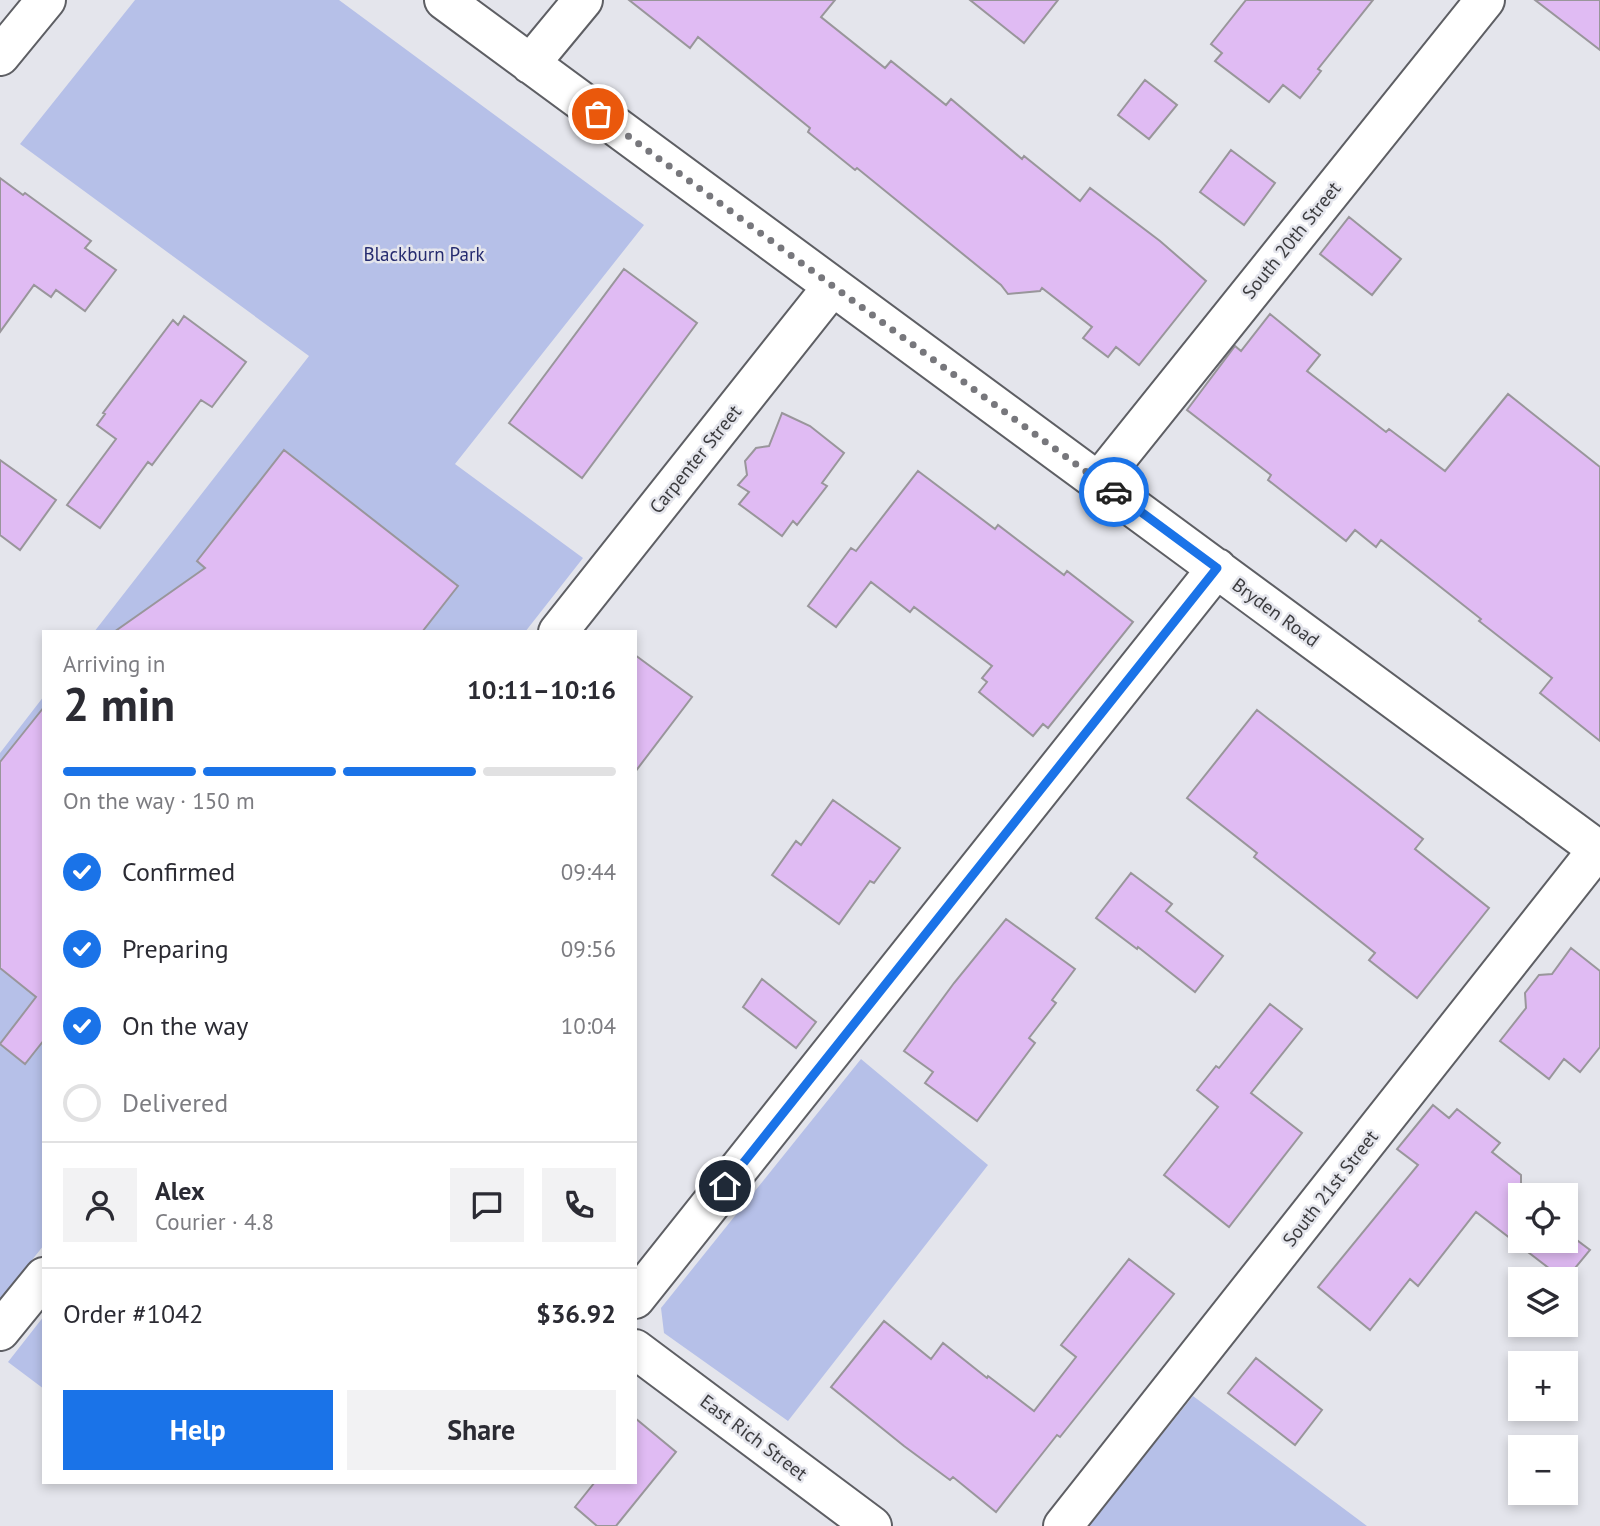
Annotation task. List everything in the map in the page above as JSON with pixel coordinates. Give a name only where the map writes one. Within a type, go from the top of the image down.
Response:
[{"type":"street","points":[[0,56],[46,0]]},
{"type":"street","name":"Bryden Road","points":[[444,0],[1599,850]]},
{"type":"street","points":[[530,64],[583,0]]},
{"type":"street","name":"South 20th Street","points":[[1099,481],[1485,0]]},
{"type":"street","name":"Carpenter Street","points":[[560,630],[832,287]]},
{"type":"street","points":[[637,1295],[1217,568]]},
{"type":"street","name":"South 21st Street","points":[[1063,1526],[1599,850]]},
{"type":"street","points":[[0,1331],[42,1280]]},
{"type":"street","name":"East Rich Street","points":[[637,1350],[872,1526]]},
{"type":"green space","name":"Blackburn Park","points":[[135,0],[339,0],[644,225],[455,464],[583,558],[527,630],[96,630],[309,356],[20,144]]},
{"type":"green space","points":[[42,699],[42,1248],[0,1300],[0,753]]},
{"type":"green space","points":[[861,1059],[988,1165],[788,1421],[664,1333],[661,1308]]},
{"type":"green space","points":[[42,1319],[42,1388],[8,1362]]},
{"type":"green space","points":[[1193,1396],[1367,1526],[1088,1526]]},
{"type":"building","points":[[629,0],[835,0],[821,17],[885,68],[891,61],[946,105],[951,99],[1022,159],[1024,156],[1080,201],[1090,188],[1160,241],[1206,281],[1139,365],[1116,347],[1108,357],[1083,338],[1092,327],[1042,288],[1040,291],[1008,294],[1001,285],[857,168],[855,170],[808,132],[810,128],[698,37],[690,48]]},
{"type":"building","points":[[970,0],[1058,0],[1024,43]]},
{"type":"building","points":[[1246,0],[1373,0],[1318,69],[1321,71],[1300,98],[1283,85],[1269,102],[1215,61],[1222,53],[1211,44]]},
{"type":"building","points":[[1535,0],[1600,0],[1600,50]]},
{"type":"building","points":[[1145,80],[1177,105],[1149,139],[1118,115]]},
{"type":"building","points":[[1231,150],[1275,183],[1244,225],[1200,192]]},
{"type":"building","points":[[0,178],[91,241],[85,248],[116,270],[85,311],[56,290],[51,297],[34,285],[0,332]]},
{"type":"building","points":[[1349,217],[1401,259],[1372,295],[1320,254]]},
{"type":"building","points":[[624,269],[697,323],[582,478],[509,423]]},
{"type":"building","points":[[1270,314],[1320,355],[1307,371],[1386,432],[1389,429],[1445,471],[1508,394],[1600,467],[1600,741],[1540,693],[1552,678],[1479,621],[1481,619],[1381,540],[1376,547],[1355,530],[1346,541],[1268,480],[1271,475],[1187,410],[1235,346],[1241,351]]},
{"type":"building","points":[[184,316],[246,362],[212,407],[201,400],[152,465],[148,462],[100,528],[67,505],[116,439],[97,425],[105,414],[103,413],[173,320],[178,325]]},
{"type":"building","points":[[782,413],[810,426],[844,453],[822,483],[827,486],[797,525],[793,521],[782,536],[739,504],[749,492],[738,485],[747,475],[745,461],[756,448],[769,446]]},
{"type":"building","points":[[284,450],[458,586],[424,630],[117,630],[205,568],[197,561]]},
{"type":"building","points":[[0,460],[56,500],[20,550],[0,535]]},
{"type":"building","points":[[918,471],[995,529],[998,525],[1064,575],[1067,571],[1133,622],[1048,728],[1043,724],[1033,736],[979,692],[987,682],[982,678],[992,666],[914,607],[910,612],[871,582],[836,627],[808,606],[851,548],[856,551]]},
{"type":"building","points":[[637,656],[692,697],[637,769]]},
{"type":"building","points":[[42,710],[42,1043],[25,1064],[0,1044],[36,997],[0,968],[0,762]]},
{"type":"building","points":[[1257,710],[1423,839],[1415,849],[1489,908],[1417,998],[1369,960],[1375,953],[1254,857],[1257,853],[1187,798]]},
{"type":"building","points":[[833,800],[900,848],[874,883],[870,881],[839,924],[772,875],[796,841],[801,845]]},
{"type":"building","points":[[1131,873],[1172,904],[1166,911],[1223,956],[1195,992],[1096,918]]},
{"type":"building","points":[[1006,919],[1075,969],[1052,1000],[1056,1003],[1029,1038],[1035,1043],[977,1121],[925,1083],[933,1072],[904,1051]]},
{"type":"building","points":[[1571,948],[1600,971],[1600,1047],[1580,1072],[1564,1059],[1549,1079],[1500,1041],[1526,1008],[1525,993],[1539,975],[1552,974]]},
{"type":"building","points":[[762,979],[816,1022],[796,1048],[743,1007]]},
{"type":"building","points":[[1270,1004],[1302,1029],[1251,1093],[1302,1133],[1229,1227],[1164,1175],[1218,1107],[1197,1090],[1216,1066],[1219,1068]]},
{"type":"building","points":[[1433,1105],[1449,1118],[1457,1109],[1500,1143],[1492,1152],[1521,1175],[1521,1183],[1508,1183],[1508,1237],[1476,1212],[1418,1286],[1410,1279],[1370,1330],[1318,1287],[1418,1165],[1397,1149]]},
{"type":"building","points":[[1578,1241],[1590,1250],[1576,1267],[1547,1267],[1529,1253],[1578,1253]]},
{"type":"building","points":[[1129,1259],[1174,1294],[1060,1437],[1057,1435],[996,1512],[953,1477],[950,1480],[904,1446],[831,1387],[884,1321],[931,1359],[943,1343],[1034,1411],[1076,1357],[1061,1345]]},
{"type":"building","points":[[1256,1358],[1322,1410],[1295,1445],[1228,1393]]},
{"type":"building","points":[[637,1420],[676,1452],[616,1526],[597,1526],[575,1507],[593,1484],[637,1484]]},
{"type":"way so far","points":[[598,114],[1114,492]]},
{"type":"route","points":[[725,1186],[1217,568],[1114,492]]}]
